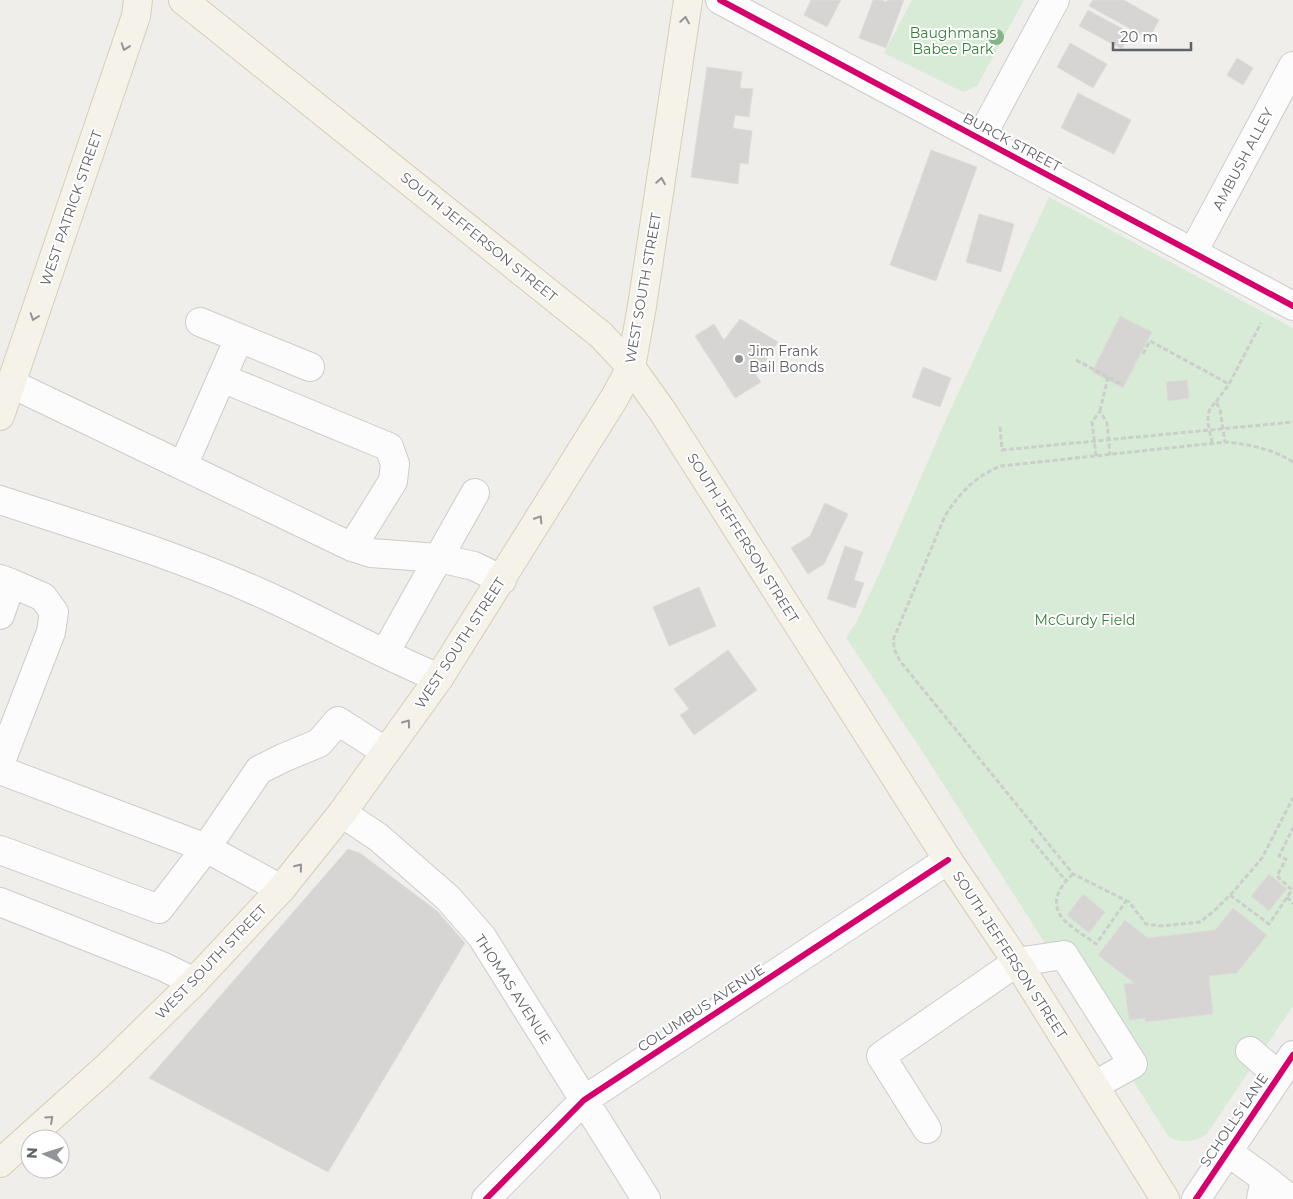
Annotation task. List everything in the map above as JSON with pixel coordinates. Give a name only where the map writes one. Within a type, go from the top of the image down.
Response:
[{"type":"main road","name":"WEST PATRICK STREET","points":[[0,416],[136,16],[138,0]]},
{"type":"main road","name":"SOUTH JEFFERSON STREET","points":[[183,0],[601,335],[631,367],[668,420],[948,860],[1017,962],[1165,1199]]},
{"type":"main road","name":"WEST SOUTH STREET","points":[[1,1161],[106,1068],[194,982],[281,889],[342,813],[439,678],[615,397],[631,367],[642,306],[688,0]]},
{"type":"street","name":"BURCK STREET","points":[[720,0],[1293,306]]},
{"type":"street","points":[[980,139],[1055,0]]},
{"type":"street","name":"AMBUSH ALLEY","points":[[1193,252],[1293,66]]},
{"type":"street","points":[[200,322],[310,367]]},
{"type":"street","points":[[183,466],[239,338]]},
{"type":"street","points":[[222,378],[389,447],[396,464],[393,481],[352,548]]},
{"type":"street","points":[[12,384],[352,548],[371,553],[439,558],[474,566],[502,580]]},
{"type":"street","points":[[385,653],[475,493]]},
{"type":"street","points":[[0,500],[169,557],[264,594],[409,666],[439,678]]},
{"type":"street","points":[[0,615],[5,581],[44,597],[54,612],[51,632],[0,764]]},
{"type":"street","points":[[0,850],[159,909],[206,848],[259,770],[319,743],[338,721],[386,752]]},
{"type":"street","points":[[0,770],[206,848],[281,889]]},
{"type":"street","name":"THOMAS AVENUE","points":[[342,813],[378,838],[448,898],[482,937],[646,1199]]},
{"type":"street","name":"COLUMBUS AVENUE","points":[[486,1199],[584,1100],[948,860]]},
{"type":"street","points":[[0,902],[164,967],[194,982]]},
{"type":"street","points":[[928,1129],[881,1056],[1017,962],[1064,955],[1133,1064],[1095,1085]]},
{"type":"street","points":[[1250,1051],[1286,1066]]},
{"type":"street","name":"SCHOLLS LANE","points":[[1196,1199],[1286,1066]]},
{"type":"street","points":[[1228,1152],[1263,1189],[1290,1199]]},
{"type":"path","points":[[1212,443],[1208,415],[1209,407],[1216,402],[1229,384],[1261,322]]},
{"type":"path","points":[[1143,354],[1150,341],[1229,384]]},
{"type":"path","points":[[1076,360],[1123,385]]},
{"type":"path","points":[[1096,456],[1092,422],[1100,411],[1108,377]]},
{"type":"path","points":[[1216,402],[1220,409],[1225,442]]},
{"type":"path","points":[[1100,411],[1107,423],[1110,454]]},
{"type":"path","points":[[1000,427],[1002,450],[1293,422]]},
{"type":"path","points":[[1293,462],[1282,455],[1244,443],[1225,442],[1001,466],[991,470],[965,489],[954,501],[945,516],[893,640],[900,662],[1073,874],[1129,902],[1146,924],[1161,926],[1200,922],[1213,912],[1262,858],[1293,798]]},
{"type":"path","points":[[1230,895],[1269,924],[1292,890],[1277,876],[1286,859],[1279,856],[1293,828]]},
{"type":"path","points":[[1032,839],[1066,880]]},
{"type":"path","points":[[1073,874],[1058,890],[1057,897],[1060,912],[1063,919],[1096,944],[1126,901]]},
{"type":"path","points":[[1287,897],[1293,904]]},
{"type":"green space","name":"Baughmans Babee Park","points":[[912,0],[1024,0],[977,86],[963,92],[884,53]]},
{"type":"green space","name":"McCurdy Field","points":[[1049,197],[1293,328],[1293,1006],[1207,1134],[1198,1139],[1188,1141],[1179,1141],[1169,1137],[924,754],[846,638],[857,621],[879,574],[948,415]]},
{"type":"building","points":[[811,0],[841,0],[827,27],[804,15]]},
{"type":"building","points":[[873,0],[887,2],[888,0],[904,0],[886,48],[859,38]]},
{"type":"building","points":[[1093,0],[1124,0],[1159,20],[1149,39],[1089,6]]},
{"type":"building","points":[[1088,10],[1130,33],[1122,49],[1079,26]]},
{"type":"building","points":[[1070,43],[1107,64],[1093,88],[1057,67]]},
{"type":"building","points":[[1237,58],[1253,68],[1243,85],[1227,75]]},
{"type":"building","points":[[707,67],[742,72],[740,88],[753,89],[749,117],[735,115],[733,128],[752,131],[748,164],[740,163],[738,184],[691,177]]},
{"type":"building","points":[[1078,93],[1131,120],[1114,154],[1061,128]]},
{"type":"building","points":[[931,150],[977,167],[936,281],[890,265]]},
{"type":"building","points":[[979,214],[1014,224],[1001,272],[966,262]]},
{"type":"building","points":[[1120,316],[1152,332],[1123,388],[1092,372]]},
{"type":"building","name":"Jim Frank Bail Bonds","points":[[740,319],[778,342],[756,375],[761,382],[735,398],[695,336],[714,324],[724,340]]},
{"type":"building","points":[[923,367],[951,378],[940,407],[912,397]]},
{"type":"building","points":[[1187,380],[1189,398],[1168,401],[1166,382]]},
{"type":"building","points":[[825,503],[848,514],[824,564],[808,574],[791,548],[810,536]]},
{"type":"building","points":[[845,546],[863,552],[854,580],[864,583],[855,608],[827,599]]},
{"type":"building","points":[[699,587],[716,626],[669,646],[653,607]]},
{"type":"building","points":[[728,650],[757,690],[694,735],[680,715],[689,709],[674,689]]},
{"type":"building","points":[[348,849],[360,853],[437,911],[465,943],[328,1172],[149,1078]]},
{"type":"building","points":[[1269,874],[1287,889],[1269,911],[1251,896]]},
{"type":"building","points":[[1083,894],[1105,912],[1089,933],[1067,915]]},
{"type":"building","points":[[1233,908],[1267,935],[1237,973],[1209,976],[1213,1014],[1145,1022],[1145,1018],[1129,1020],[1124,984],[1134,983],[1098,955],[1125,920],[1148,938],[1215,930]]},
{"type":"cycle path","points":[[720,0],[1293,306]]},
{"type":"cycle path","points":[[486,1199],[584,1100],[948,860]]},
{"type":"cycle path","points":[[1196,1199],[1293,1055]]},
{"type":"place","name":"Jim Frank Bail Bonds","points":[[739,359]]}]
